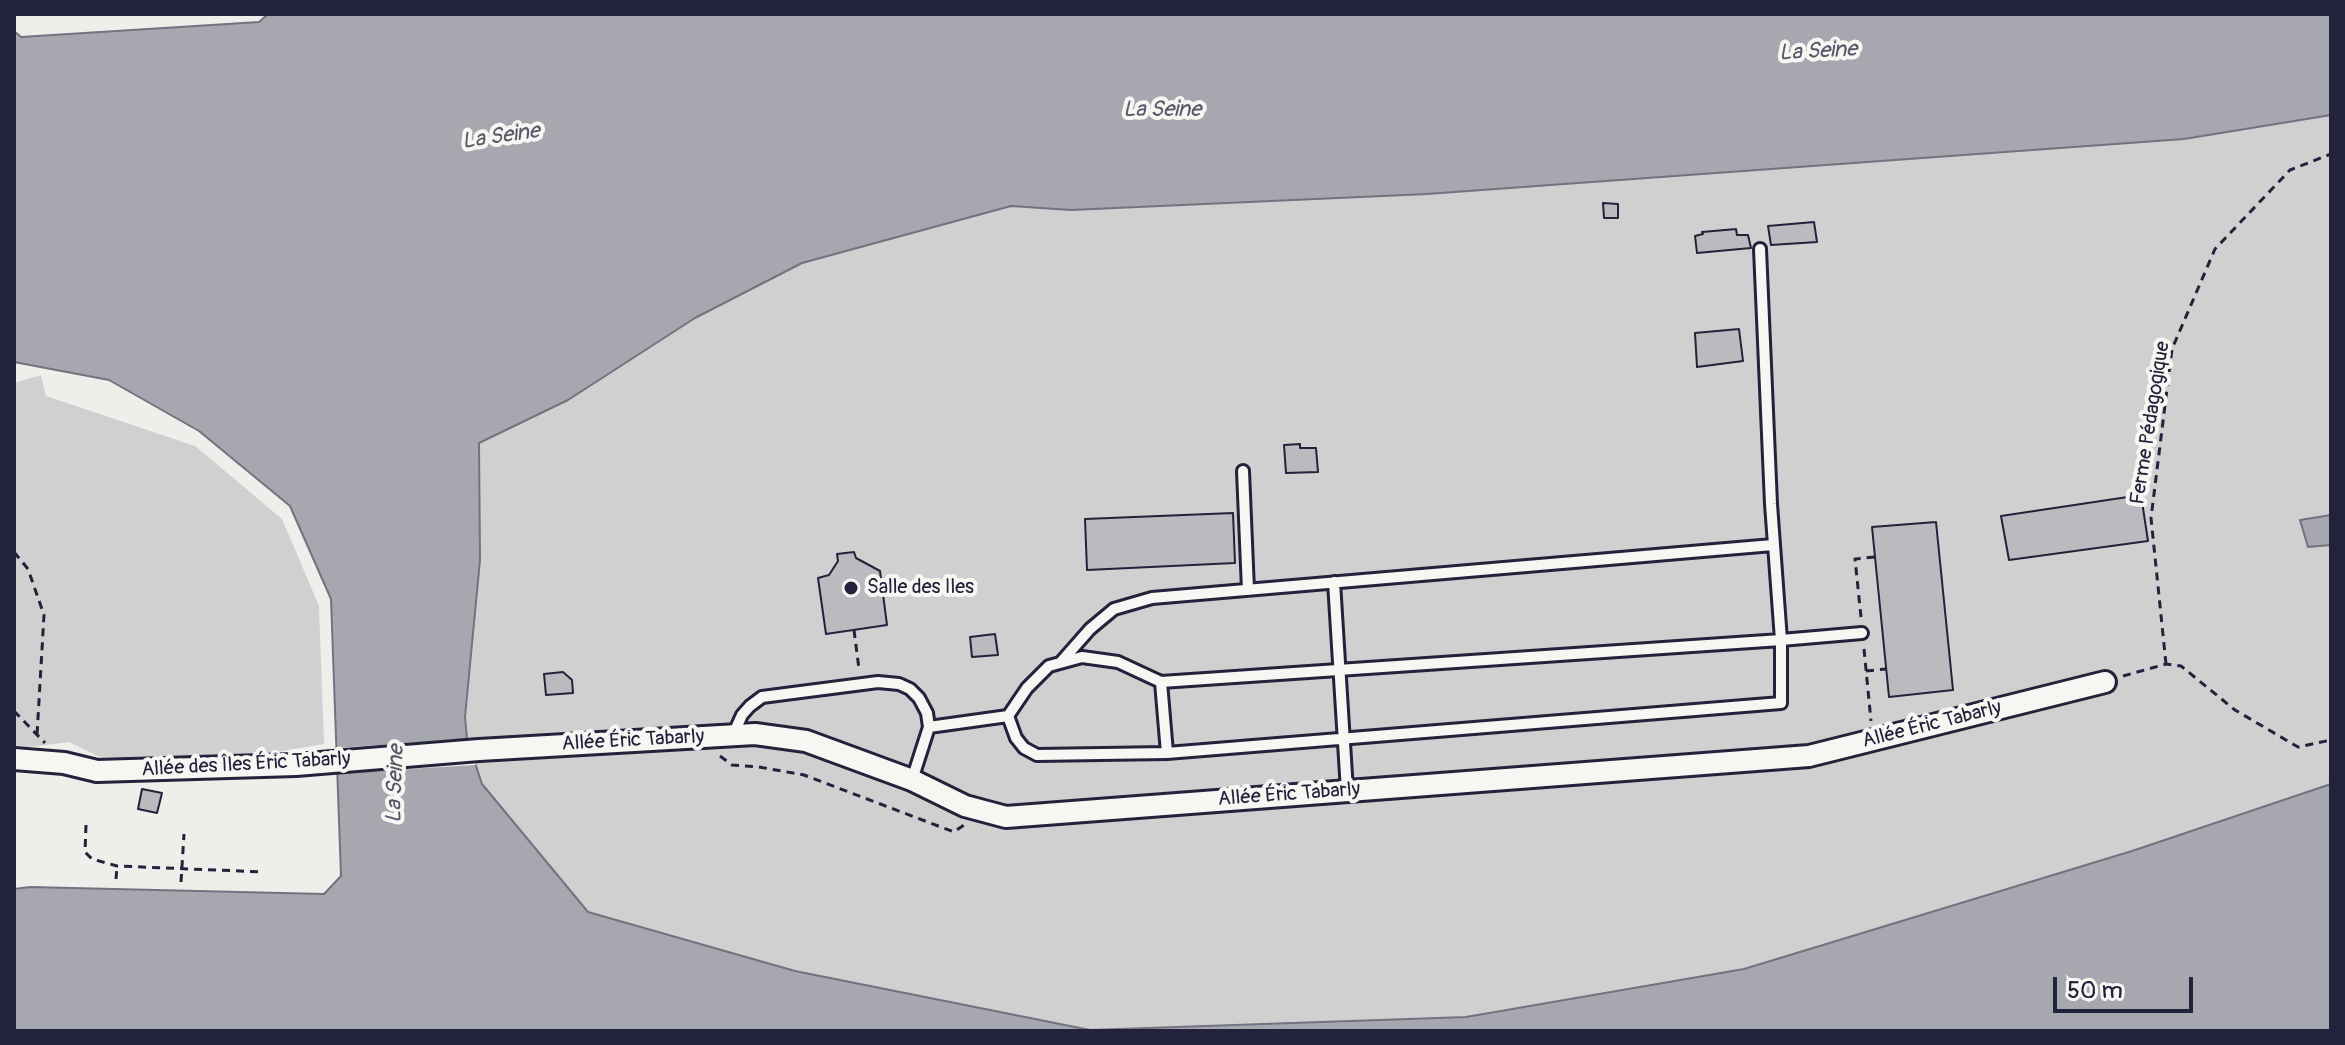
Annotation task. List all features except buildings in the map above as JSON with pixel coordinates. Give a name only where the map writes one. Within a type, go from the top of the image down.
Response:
[{"type":"street","name":"Allée Éric Tabarly","points":[[479,750],[755,734],[806,741],[912,780],[965,806],[1006,817],[1809,756],[2105,682]]},
{"type":"street","name":"Allée des Îles Éric Tabarly","points":[[14,759],[64,763],[97,771],[296,765],[479,750]]},
{"type":"lane","points":[[1008,716],[1016,738],[1024,748],[1037,755],[1167,753],[1781,703],[1781,640],[1773,545],[1760,249]]},
{"type":"lane","points":[[1243,471],[1248,590]]},
{"type":"lane","points":[[1059,663],[1090,629],[1114,609],[1152,598],[1773,545]]},
{"type":"lane","points":[[1334,582],[1347,791]]},
{"type":"lane","points":[[929,727],[1008,716],[1027,688],[1049,666],[1082,657],[1118,662],[1161,682],[1862,633]]},
{"type":"lane","points":[[733,735],[742,715],[762,697],[878,682],[899,684],[919,698],[927,713],[929,727],[912,780]]},
{"type":"lane","points":[[1161,682],[1167,753]]},
{"type":"path","name":"Ferme Pédagogique","points":[[2166,664],[2151,518],[2172,349],[2215,249],[2290,170],[2331,154]]},
{"type":"path","points":[[14,552],[28,569],[44,615],[37,735]]},
{"type":"path","points":[[854,630],[861,684]]},
{"type":"path","points":[[2105,682],[2166,664],[2181,666],[2235,710],[2298,747],[2331,740]]},
{"type":"path","points":[[1866,671],[1886,669]]},
{"type":"path","points":[[14,711],[64,763]]},
{"type":"path","points":[[710,749],[732,765],[804,775],[954,832],[983,811]]},
{"type":"path","points":[[86,825],[85,852],[92,859],[117,866],[264,872]]},
{"type":"path","points":[[181,882],[184,834]]},
{"type":"path","points":[[116,879],[117,866]]},
{"type":"shaded area","points":[[2331,115],[2331,784],[2132,851],[1744,969],[1466,1017],[1090,1030],[795,971],[588,912],[482,784],[467,739],[465,717],[480,559],[479,443],[568,400],[695,318],[802,263],[1011,206],[1071,210],[1427,194],[2184,139]]},
{"type":"shaded area","points":[[41,375],[46,396],[195,446],[282,519],[319,606],[324,744],[271,753],[108,761],[69,742],[14,749],[14,383]]},
{"type":"water","name":"La Seine","points":[[268,14],[2331,14],[2331,115],[2184,139],[1427,194],[1071,210],[1011,206],[802,263],[695,318],[568,400],[479,443],[480,560],[465,717],[467,739],[482,784],[588,912],[795,971],[1090,1030],[1466,1017],[1744,969],[2132,851],[2331,784],[2331,1031],[14,1031],[14,889],[324,894],[341,876],[331,599],[290,506],[199,431],[109,380],[14,362],[14,31],[21,37],[259,22]]},
{"type":"water","points":[[2331,515],[2331,545],[2308,547],[2300,520]]},
{"type":"pier","points":[[467,739],[476,765],[338,773],[336,748]]},
{"type":"place","name":"Salle des Iles","points":[[851,588]]}]
